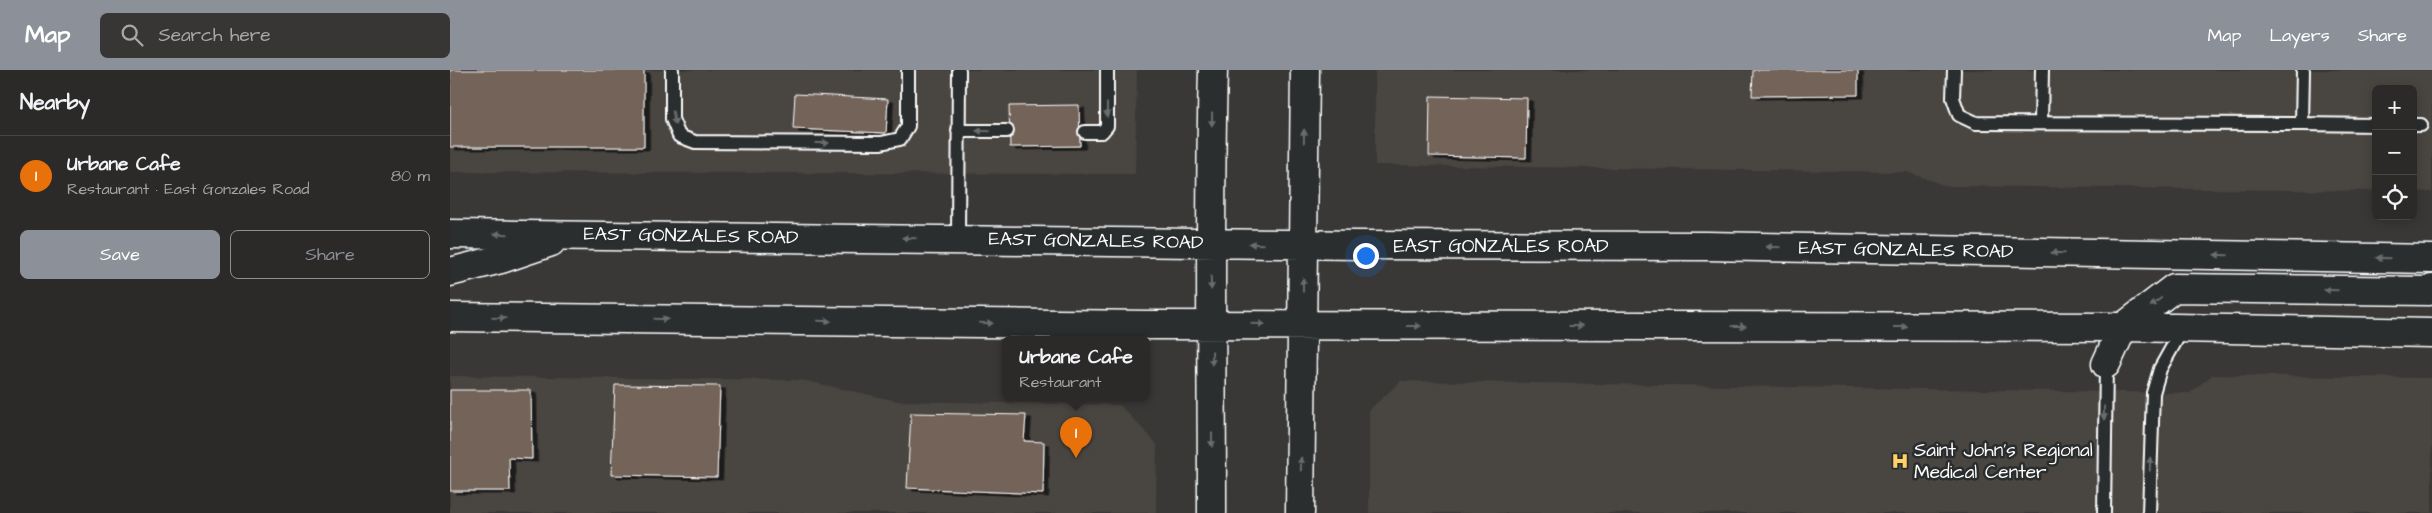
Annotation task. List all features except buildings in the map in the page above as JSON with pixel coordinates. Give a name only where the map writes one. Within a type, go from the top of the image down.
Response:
[{"type":"main road","points":[[1212,513],[1213,324],[1210,190],[1213,70]]},
{"type":"main road","points":[[1300,513],[1304,70]]},
{"type":"main road","name":"EAST GONZALES ROAD","points":[[450,234],[1303,244],[1706,246],[2432,259]]},
{"type":"main road","points":[[450,272],[501,259],[572,235]]},
{"type":"main road","points":[[2106,364],[2123,327],[2174,288],[2419,291],[2432,289]]},
{"type":"main road","points":[[450,317],[1302,325],[2123,327],[2432,333]]},
{"type":"lane","points":[[672,70],[672,119],[679,136],[695,142],[872,143],[900,139],[908,126],[908,70]]},
{"type":"lane","points":[[958,239],[959,70]]},
{"type":"lane","points":[[1085,132],[1102,132],[1107,126],[1107,70]]},
{"type":"lane","points":[[1954,70],[1954,98],[1959,115],[1976,123],[2372,125]]},
{"type":"lane","points":[[2041,123],[2042,70]]},
{"type":"lane","points":[[2302,124],[2303,70]]},
{"type":"lane","points":[[958,131],[1007,131]]},
{"type":"lane","points":[[2148,513],[2153,393],[2160,369],[2183,328]]},
{"type":"lane","points":[[2104,513],[2106,364]]},
{"type":"shaded area","points":[[450,70],[1137,70],[1135,174],[450,172]]},
{"type":"shaded area","points":[[1375,70],[2432,70],[2432,192],[2417,191],[2417,85],[2372,85],[2372,191],[1946,186],[1907,172],[1375,165]]},
{"type":"shaded area","name":"Saint John's Regional Medical Center","points":[[2212,375],[2432,378],[2432,513],[1369,513],[1369,410],[1401,381],[2190,393]]},
{"type":"shaded area","points":[[450,376],[802,380],[897,401],[1120,405],[1157,444],[1156,513],[450,513]]},
{"type":"place","name":"Urbane Cafe","points":[[1076,458]]},
{"type":"place","name":"Saint John's Regional Medical Center","points":[[1900,461]]}]
